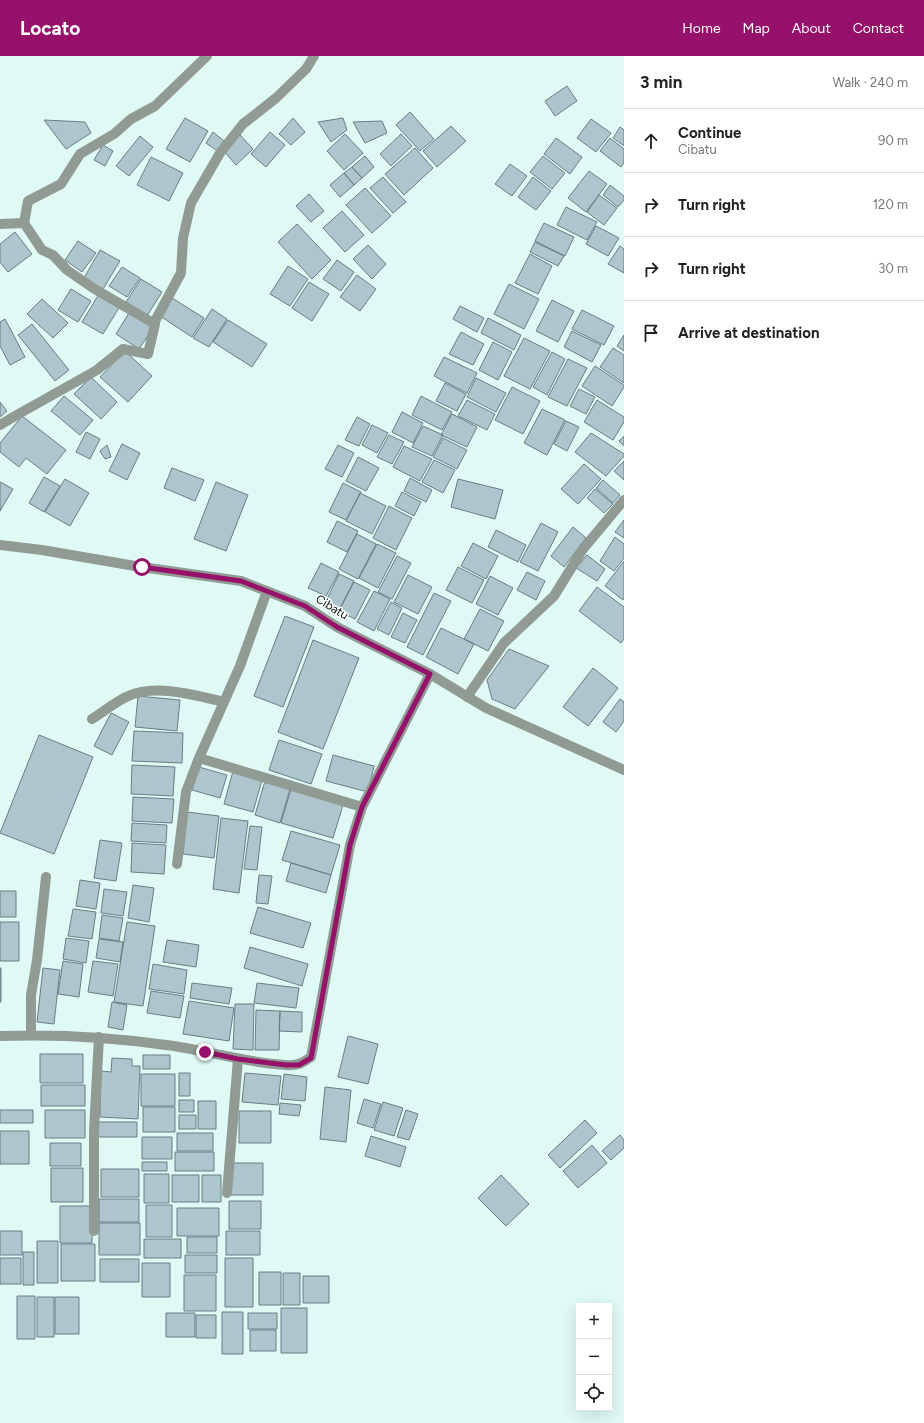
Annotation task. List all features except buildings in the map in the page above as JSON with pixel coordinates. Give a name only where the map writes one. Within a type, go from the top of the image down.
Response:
[{"type":"street","points":[[154,323],[93,288],[67,270],[53,255],[42,250],[24,223],[28,201],[61,184],[80,154],[114,134],[131,119],[155,106],[207,56]]},
{"type":"street","points":[[0,426],[97,370],[123,349],[148,354],[154,323],[181,273],[183,238],[191,203],[220,153],[243,124],[276,98],[306,69],[314,56]]},
{"type":"street","points":[[0,224],[24,223]]},
{"type":"street","points":[[467,697],[504,643],[554,596],[583,549],[624,500]]},
{"type":"street","name":"Cibatu","points":[[0,545],[42,550],[142,567],[241,581],[305,606],[337,627],[430,674],[486,708],[624,770]]},
{"type":"street","points":[[177,864],[186,792],[199,758],[240,666],[267,591]]},
{"type":"street","points":[[0,1036],[31,1034],[99,1038],[167,1045],[238,1059],[286,1065],[299,1065],[311,1058],[350,845],[362,807],[430,674]]},
{"type":"street","points":[[92,719],[126,697],[142,691],[164,691],[189,694],[224,702]]},
{"type":"street","points":[[199,758],[362,807]]},
{"type":"street","points":[[31,1034],[31,995],[38,960],[46,877]]},
{"type":"street","points":[[94,1231],[94,1131],[99,1038]]},
{"type":"street","points":[[227,1193],[238,1059]]},
{"type":"route","points":[[142,567],[241,581],[305,606],[337,627],[430,674],[362,807],[350,845],[311,1058],[299,1065],[286,1065],[238,1059],[205,1052]]}]
